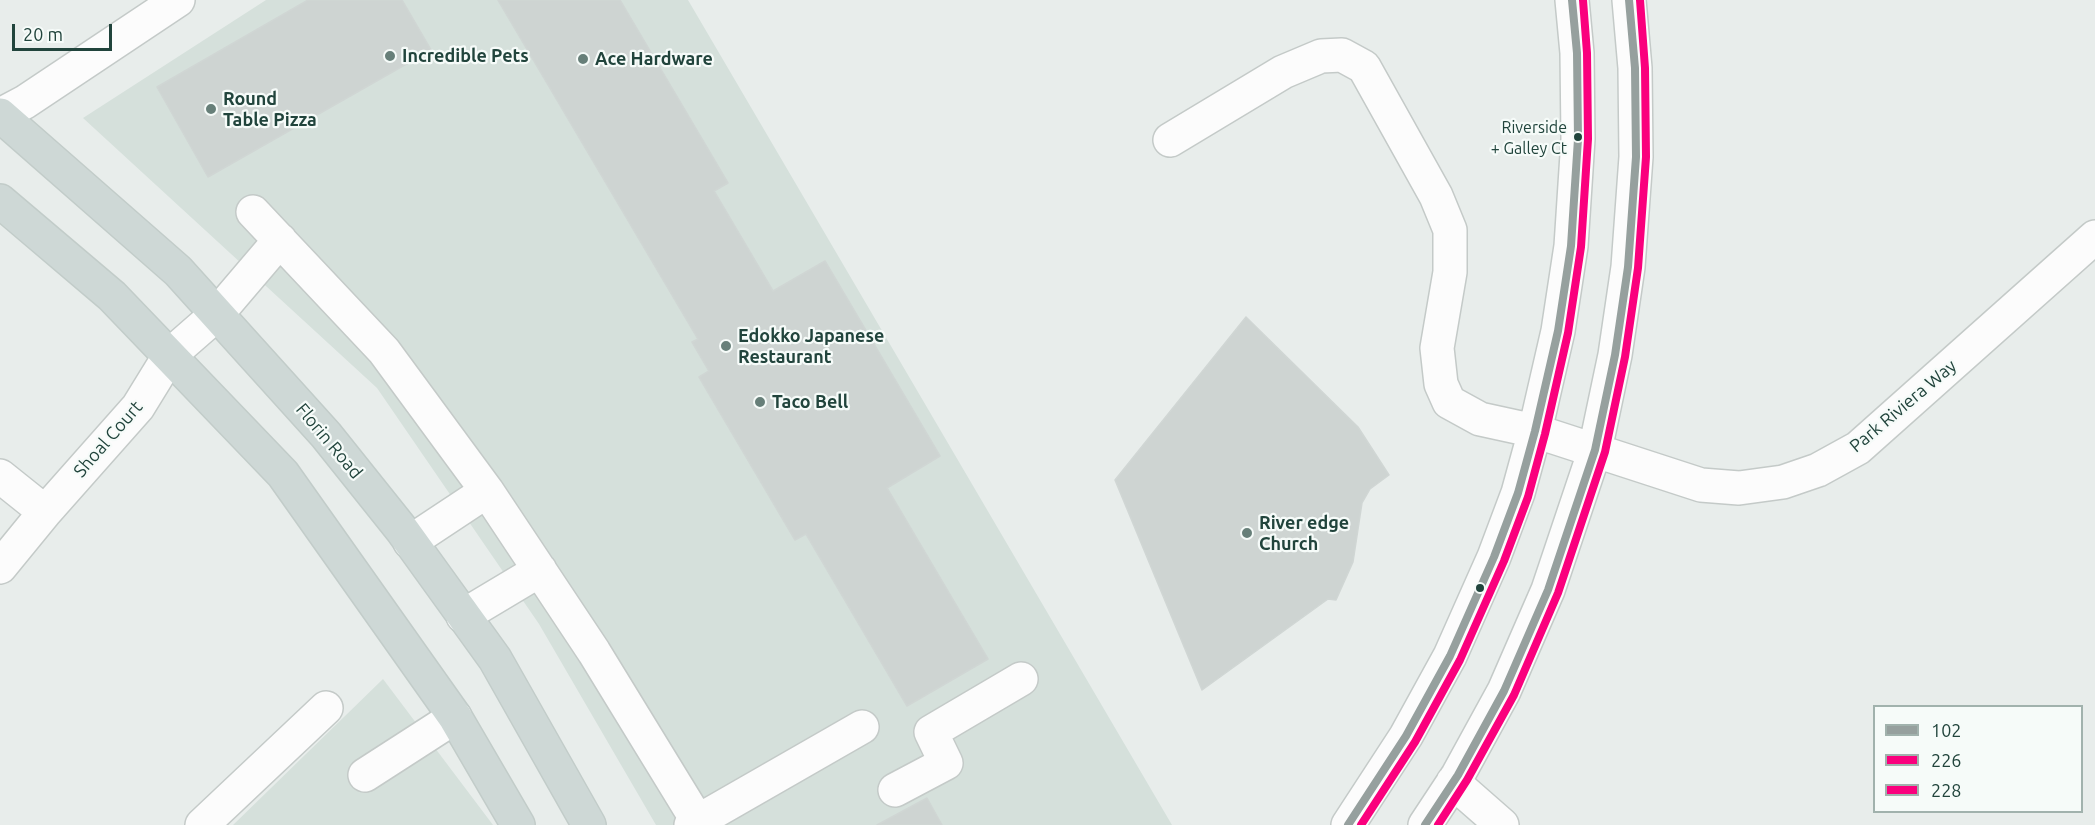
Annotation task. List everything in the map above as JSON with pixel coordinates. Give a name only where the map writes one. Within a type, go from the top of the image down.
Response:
[{"type":"main road","name":"Florin Road","points":[[0,115],[140,235],[217,314],[326,435],[410,542],[495,659],[589,825]]},
{"type":"main road","points":[[0,201],[112,296],[283,474],[455,717],[518,825]]},
{"type":"street","points":[[0,115],[25,102],[178,0]]},
{"type":"street","points":[[1348,825],[1406,736],[1450,656],[1494,557],[1518,493],[1535,431],[1558,331],[1571,246],[1578,139],[1577,53],[1572,0]]},
{"type":"street","points":[[1425,825],[1453,782],[1503,691],[1548,590],[1595,450],[1615,355],[1628,267],[1636,158],[1635,68],[1629,0]]},
{"type":"street","name":"Park Riviera Way","points":[[1170,140],[1283,72],[1321,56],[1342,55],[1364,67],[1436,196],[1450,230],[1450,272],[1437,348],[1441,384],[1449,402],[1480,419],[1535,431],[1701,485],[1739,488],[1772,484],[1818,470],[1858,448],[2090,252]]},
{"type":"street","points":[[253,212],[384,351],[487,491],[594,652],[696,823],[862,728]]},
{"type":"street","name":"Shoal Court","points":[[0,567],[45,512],[138,407],[170,355],[217,314],[280,240]]},
{"type":"street","points":[[0,476],[45,512]]},
{"type":"street","points":[[410,542],[487,491]]},
{"type":"street","points":[[463,616],[540,570]]},
{"type":"street","points":[[895,790],[946,763],[931,732],[1021,679]]},
{"type":"street","points":[[202,825],[327,708]]},
{"type":"street","points":[[365,775],[455,717]]},
{"type":"street","points":[[1453,782],[1503,825]]},
{"type":"shaded area","points":[[266,0],[688,0],[1172,825],[656,825],[539,624],[377,388],[83,118]]},
{"type":"shaded area","points":[[383,679],[493,825],[233,825]]},
{"type":"building","points":[[308,0],[402,0],[431,50],[208,177],[157,87]]},
{"type":"building","points":[[498,0],[620,0],[728,183],[714,191],[773,291],[825,261],[940,456],[887,488],[988,659],[907,706],[806,534],[795,540],[699,377],[709,371],[692,342],[698,339]]},
{"type":"building","name":"River edge Church","points":[[1246,317],[1358,427],[1389,475],[1370,489],[1362,503],[1353,562],[1336,600],[1328,599],[1202,690],[1115,480]]},
{"type":"building","points":[[927,798],[942,825],[877,825]]},
{"type":"transit line","name":"102","points":[[1348,825],[1406,736],[1450,656],[1494,557],[1518,493],[1535,431],[1558,331],[1571,246],[1578,139],[1577,53],[1572,0]]},
{"type":"transit line","name":"226","points":[[1361,825],[1415,742],[1460,660],[1504,561],[1528,497],[1545,434],[1568,333],[1581,247],[1588,139],[1587,53],[1583,0]]},
{"type":"transit line","name":"102","points":[[1425,825],[1458,775],[1504,691],[1548,590],[1595,450],[1615,355],[1628,267],[1636,157],[1635,68],[1629,0]]},
{"type":"transit line","name":"228","points":[[1438,825],[1467,780],[1514,695],[1558,593],[1605,452],[1625,357],[1638,268],[1646,157],[1645,68],[1640,0]]},
{"type":"place","name":"Incredible Pets","points":[[390,56]]},
{"type":"place","name":"Ace Hardware","points":[[583,59]]},
{"type":"place","name":"Round Table Pizza","points":[[211,109]]},
{"type":"place","name":"Riverside + Galley Ct","points":[[1578,137]]},
{"type":"place","name":"Edokko Japanese Restaurant","points":[[726,346]]},
{"type":"place","name":"Taco Bell","points":[[760,402]]},
{"type":"place","name":"River edge Church","points":[[1247,533]]}]
